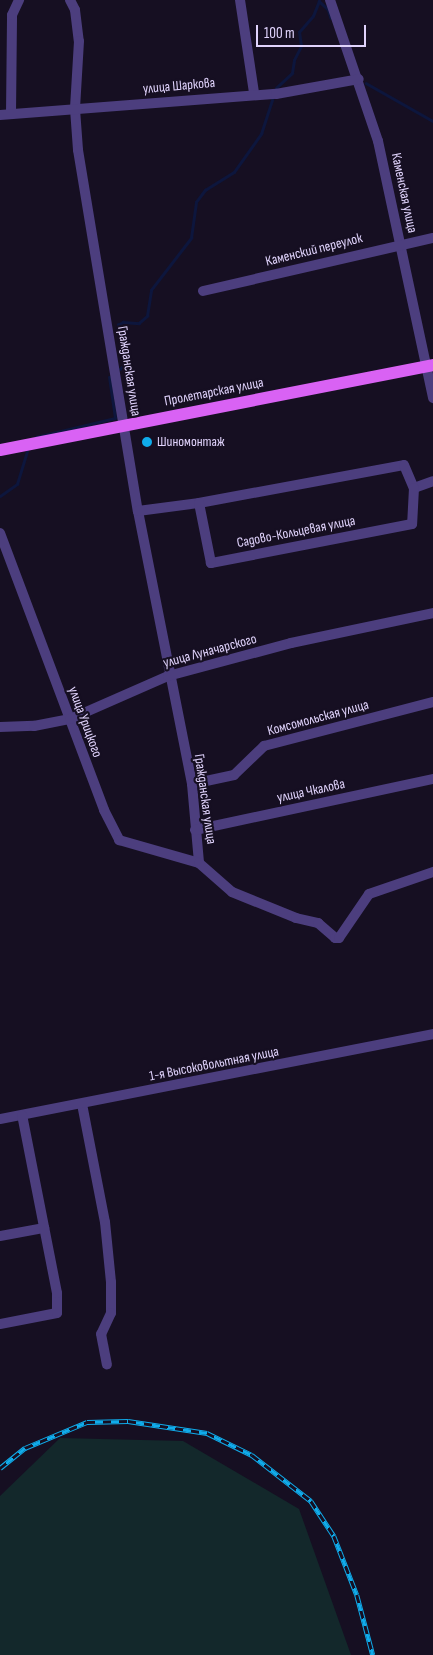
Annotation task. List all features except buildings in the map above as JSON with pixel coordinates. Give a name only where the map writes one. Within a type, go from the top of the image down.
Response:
[{"type":"main road","name":"Пролетарская улица","points":[[0,450],[429,365]]},
{"type":"street","points":[[5,114],[12,15],[19,0]]},
{"type":"street","name":"Гражданская улица","points":[[70,0],[75,10],[79,41],[74,109],[138,511],[168,676],[192,784],[200,864]]},
{"type":"street","points":[[240,0],[254,93]]},
{"type":"street","name":"Каменская улица","points":[[330,0],[359,79],[378,141],[429,365],[433,398]]},
{"type":"street","name":"улица Шаркова","points":[[5,114],[254,93],[276,94],[359,79]]},
{"type":"street","name":"Каменский переулок","points":[[202,291],[346,256],[433,238]]},
{"type":"street","name":"Садово-Кольцевая улица","points":[[138,511],[199,503],[404,465],[414,488],[412,524],[211,563],[199,503]]},
{"type":"street","points":[[414,488],[433,481]]},
{"type":"street","name":"улица Урицкого","points":[[0,533],[104,810],[119,840],[200,864]]},
{"type":"street","name":"улица Луначарского","points":[[0,727],[34,726],[70,719],[168,676],[291,643],[433,613]]},
{"type":"street","name":"Комсомольская улица","points":[[192,784],[234,775],[264,746],[433,702]]},
{"type":"street","name":"улица Чкалова","points":[[196,830],[433,779]]},
{"type":"street","points":[[200,864],[232,892],[296,918],[318,923],[335,938],[339,938],[369,894],[433,872]]},
{"type":"street","name":"1-я Высоковольтная улица","points":[[0,1119],[433,1034]]},
{"type":"street","points":[[82,1104],[105,1222],[111,1282],[111,1312],[101,1334],[107,1364]]},
{"type":"street","points":[[0,1324],[57,1313],[57,1293],[22,1115]]},
{"type":"street","points":[[0,1236],[44,1228]]},
{"type":"green space","points":[[60,1438],[183,1441],[299,1509],[351,1655],[0,1655],[0,1496]]},
{"type":"waterway","points":[[319,1],[328,9],[331,18]]},
{"type":"waterway","points":[[276,88],[292,73],[294,60],[301,46],[299,32],[313,16],[319,1]]},
{"type":"waterway","points":[[366,83],[433,121]]},
{"type":"waterway","points":[[120,369],[124,365],[125,357],[118,325],[123,322],[139,323],[147,316],[151,290],[191,238],[196,202],[205,190],[234,172],[261,134],[272,100]]},
{"type":"waterway","points":[[36,437],[115,418],[109,377]]},
{"type":"waterway","points":[[0,496],[17,484],[27,451]]},
{"type":"railway","points":[[0,1468],[25,1448],[87,1422],[128,1421],[207,1433],[252,1455],[311,1501],[334,1536],[357,1595],[373,1655]]},
{"type":"place","name":"Шиномонтаж","points":[[147,442]]}]
